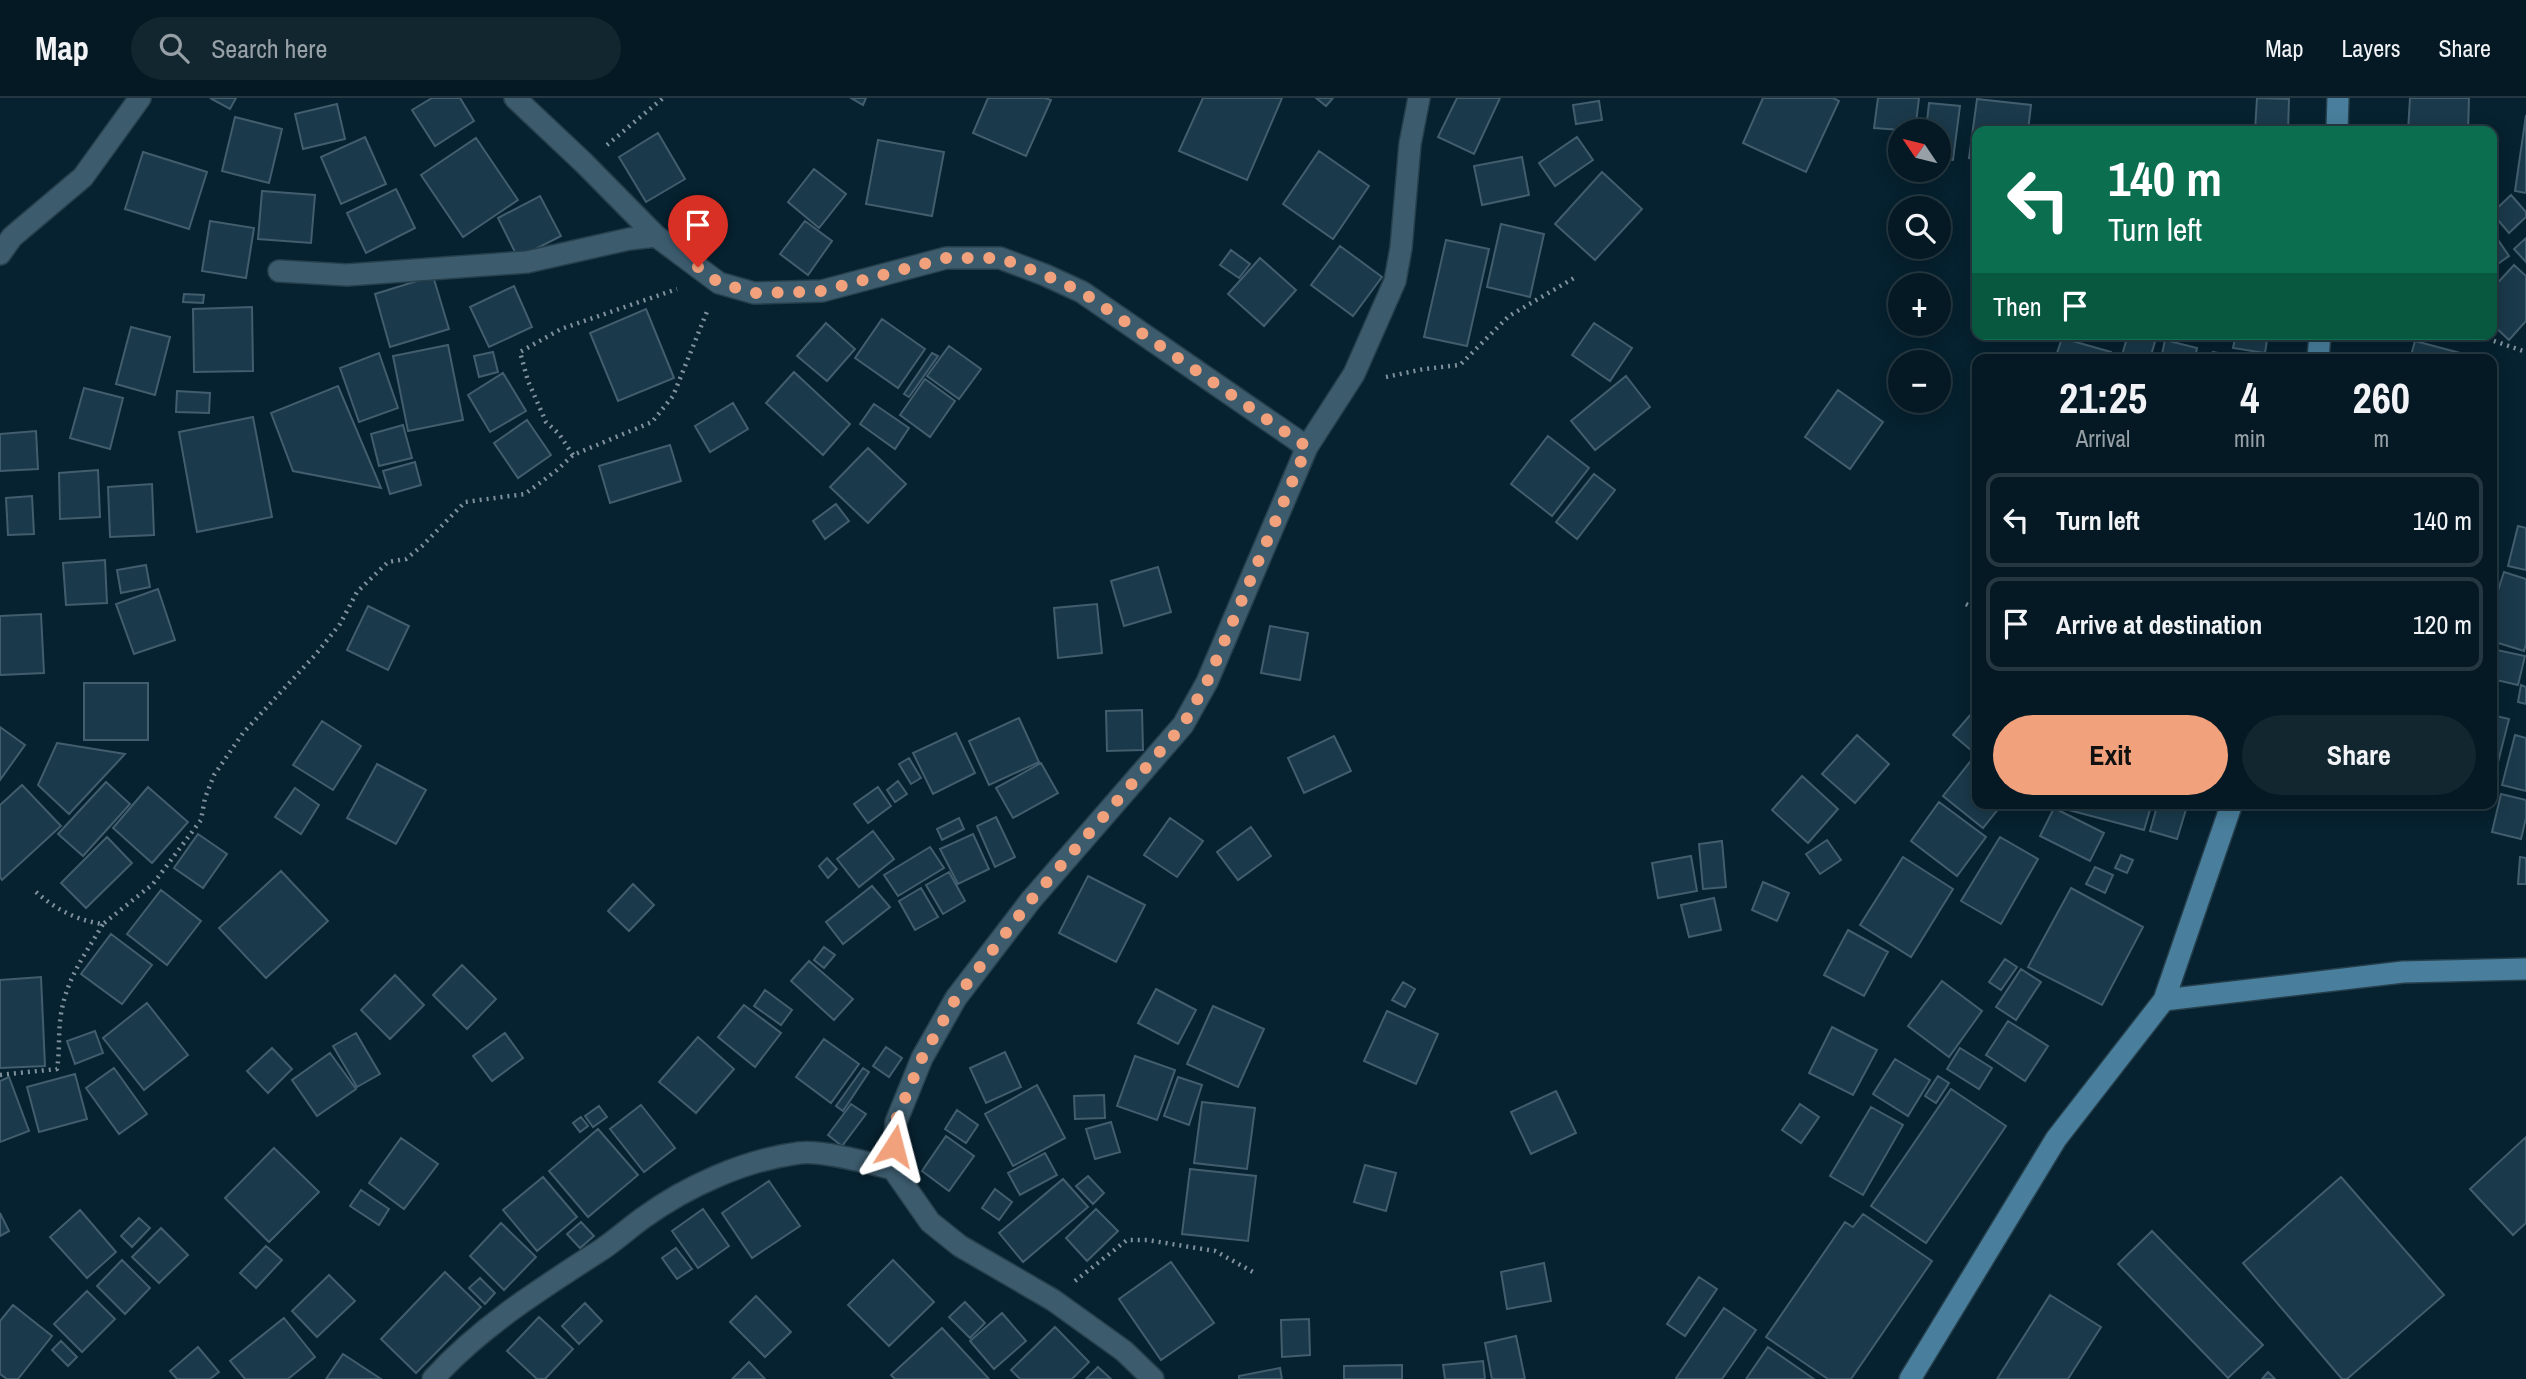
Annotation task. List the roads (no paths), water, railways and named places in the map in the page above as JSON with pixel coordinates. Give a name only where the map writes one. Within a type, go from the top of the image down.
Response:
[{"type":"main road","points":[[2337,126],[2338,98]]},
{"type":"main road","points":[[1910,1379],[2056,1139],[2164,1000],[2230,809]]},
{"type":"main road","points":[[2164,1000],[2403,972],[2526,969]]},
{"type":"street","points":[[0,254],[12,237],[83,177],[140,98]]},
{"type":"street","points":[[515,98],[656,236],[719,283],[754,293],[822,291],[946,258],[1000,258],[1082,292],[1307,447]]},
{"type":"street","points":[[1153,1379],[1124,1351],[1054,1300],[960,1246],[930,1222],[893,1169],[895,1122],[922,1058],[956,998],[1031,900],[1183,725],[1207,682],[1307,447],[1354,374],[1395,281],[1401,248],[1409,144],[1419,98]]},
{"type":"street","points":[[279,271],[347,275],[527,262],[629,239],[656,236]]},
{"type":"street","points":[[433,1379],[495,1321],[607,1246],[644,1216],[718,1177],[754,1164],[801,1153],[855,1160],[893,1169]]}]
